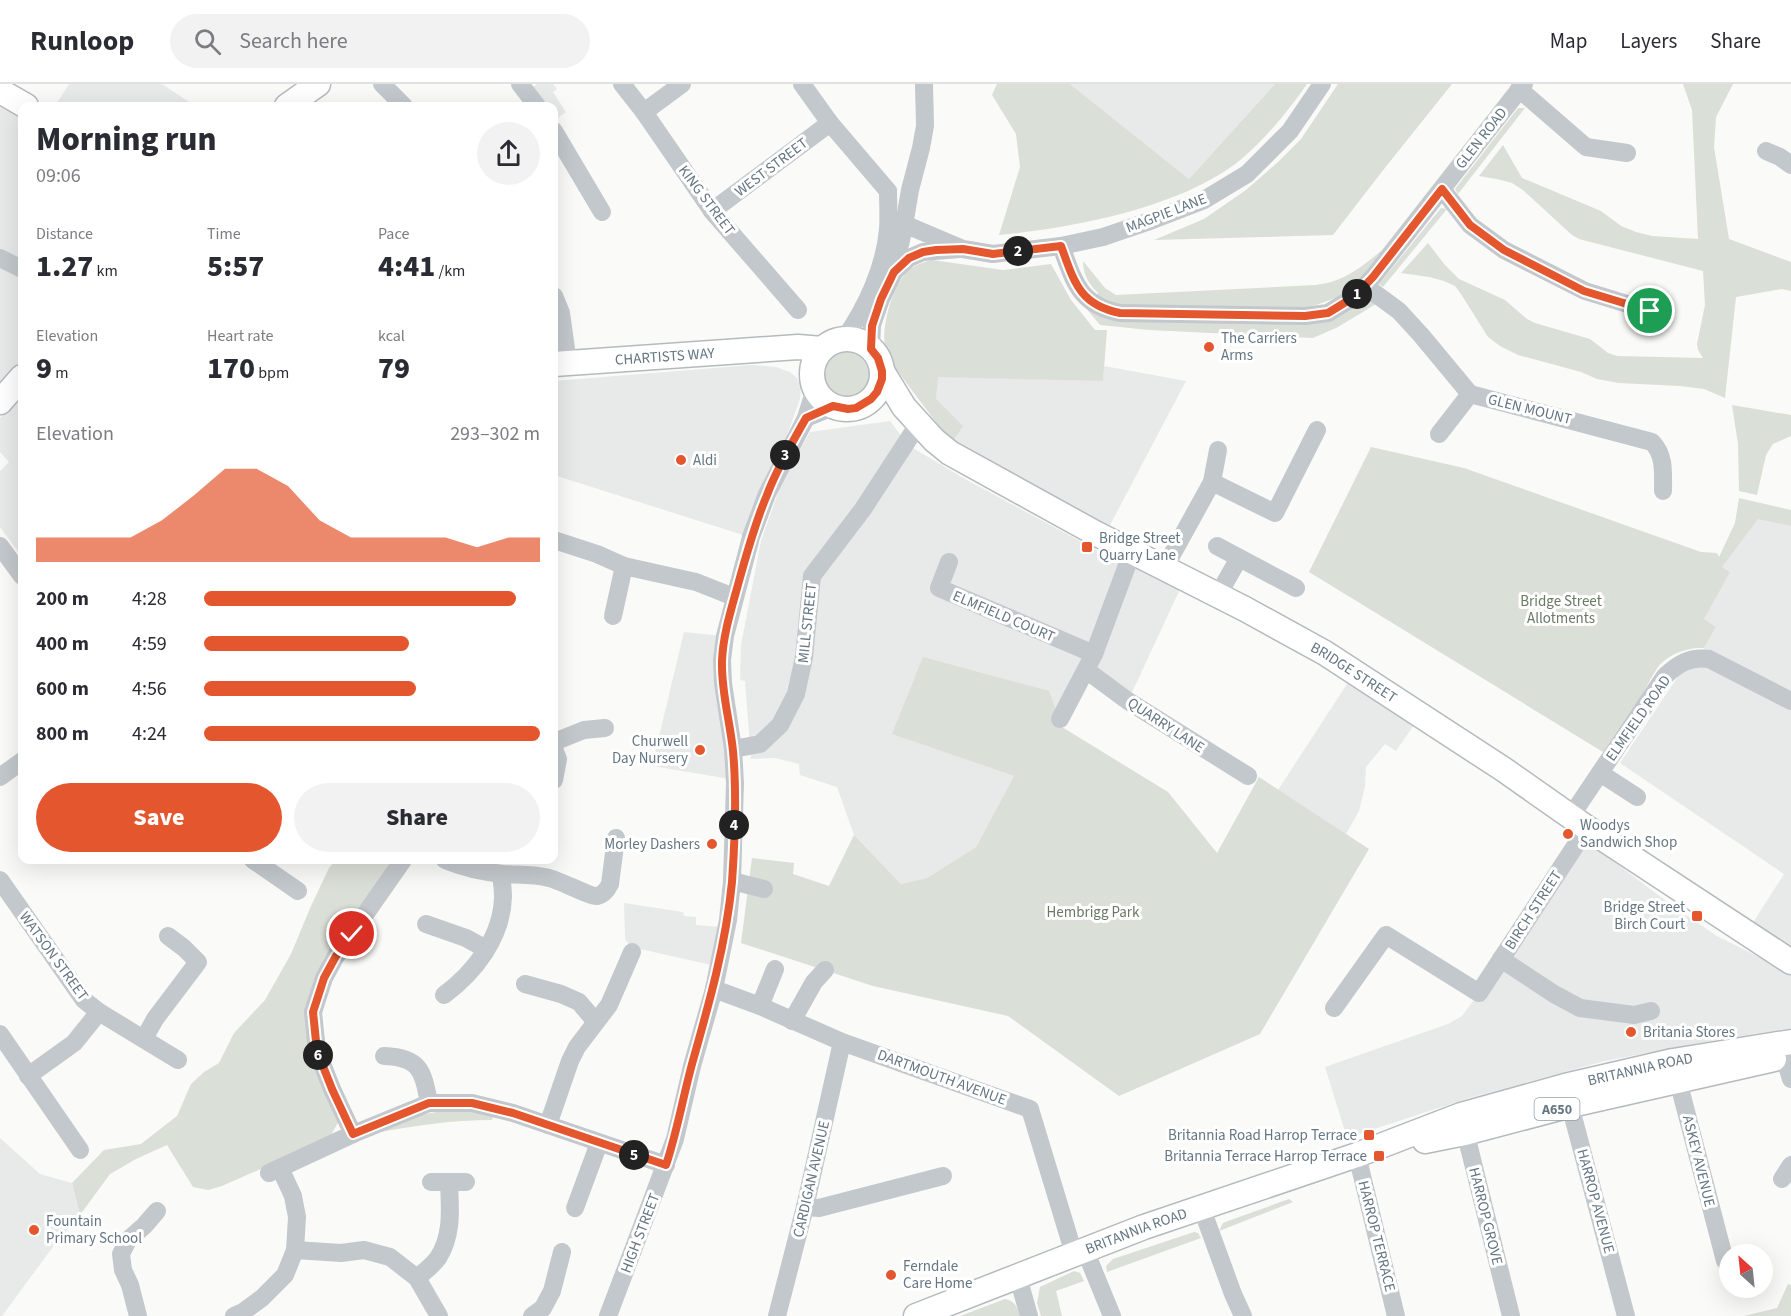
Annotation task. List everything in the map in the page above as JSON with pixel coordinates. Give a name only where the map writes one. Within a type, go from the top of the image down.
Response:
[{"type":"main road","points":[[293,102],[318,84]]},
{"type":"main road","points":[[0,91],[19,102]]},
{"type":"main road","points":[[776,349],[797,363],[825,402],[833,406],[856,408],[871,399],[880,384],[882,371],[878,358],[871,349],[856,340],[844,339],[829,344],[815,358],[812,368],[813,385]]},
{"type":"main road","name":"CHARTISTS WAY","points":[[561,364],[798,347],[822,349]]},
{"type":"main road","name":"BRIDGE STREET","points":[[882,371],[912,415],[934,440],[950,453],[1325,653],[1791,962]]},
{"type":"main road","points":[[0,402],[18,382]]},
{"type":"main road","points":[[871,399],[912,415]]},
{"type":"main road","name":"BRITANNIA ROAD","points":[[916,1316],[1144,1227],[1357,1155],[1568,1096],[1676,1071],[1787,1055]]},
{"type":"street","points":[[382,84],[400,102]]},
{"type":"street","points":[[520,84],[534,102]]},
{"type":"street","name":"KING STREET","points":[[622,84],[644,112],[711,211],[798,310]]},
{"type":"street","points":[[644,112],[682,84]]},
{"type":"street","points":[[802,84],[830,123],[888,191],[887,272],[844,339]]},
{"type":"street","points":[[871,349],[872,326],[881,299],[892,241],[907,228],[910,190],[924,126],[924,84]]},
{"type":"street","name":"MAGPIE LANE","points":[[907,228],[963,249],[993,254],[1061,246],[1103,237],[1147,222],[1204,200],[1247,174],[1290,131],[1322,84]]},
{"type":"street","points":[[1522,87],[1586,147],[1627,153]]},
{"type":"street","name":"GLEN ROAD","points":[[1061,246],[1079,290],[1089,300],[1105,310],[1120,313],[1305,316],[1328,313],[1354,297],[1373,277],[1522,87]]},
{"type":"street","name":"WEST STREET","points":[[711,211],[830,123]]},
{"type":"street","points":[[558,137],[602,212]]},
{"type":"street","points":[[1766,151],[1791,165]]},
{"type":"street","points":[[1442,189],[1470,225],[1504,250],[1584,291],[1650,311]]},
{"type":"street","points":[[888,191],[910,190]]},
{"type":"street","name":"MAGPIE LANE","points":[[887,272],[923,252],[963,249]]},
{"type":"street","points":[[0,258],[18,267]]},
{"type":"street","name":"GLEN MOUNT","points":[[1365,286],[1399,311],[1470,394],[1652,442],[1657,446],[1661,455],[1663,490]]},
{"type":"street","points":[[558,306],[561,313],[561,364]]},
{"type":"street","name":"HIGH STREET","points":[[608,1316],[675,1139],[692,1066],[714,989],[728,920],[732,881],[735,783],[733,749],[723,683],[722,660],[725,636],[734,597],[767,494],[806,418],[813,385]]},
{"type":"street","points":[[1439,434],[1470,394]]},
{"type":"street","points":[[806,418],[833,406]]},
{"type":"street","name":"MILL STREET","points":[[733,749],[760,744],[780,725],[796,694],[804,657],[812,576],[863,508],[912,415]]},
{"type":"street","points":[[1212,482],[1275,513],[1317,430]]},
{"type":"street","points":[[1164,569],[1212,482],[1218,450]]},
{"type":"street","points":[[558,541],[624,566],[696,582],[734,597]]},
{"type":"street","points":[[0,546],[18,571]]},
{"type":"street","points":[[1217,546],[1296,588]]},
{"type":"street","points":[[1060,719],[1090,662],[1132,552]]},
{"type":"street","points":[[1218,595],[1239,558]]},
{"type":"street","name":"ELMFIELD COURT","points":[[949,562],[939,588],[1090,662]]},
{"type":"street","points":[[612,616],[624,566]]},
{"type":"street","name":"ELMFIELD ROAD","points":[[1579,822],[1600,773],[1665,676],[1680,663],[1709,658],[1791,701]]},
{"type":"street","name":"QUARRY LANE","points":[[1090,662],[1128,701],[1248,776]]},
{"type":"street","points":[[558,740],[584,730],[605,728]]},
{"type":"street","points":[[0,777],[18,764]]},
{"type":"street","points":[[1600,773],[1637,797]]},
{"type":"street","name":"BIRCH STREET","points":[[1334,1008],[1386,935],[1479,993],[1502,959],[1579,822]]},
{"type":"street","points":[[454,864],[463,868],[501,874],[547,877],[569,884],[592,896],[598,896],[610,884],[616,838]]},
{"type":"street","points":[[266,864],[298,891]]},
{"type":"street","points":[[353,1134],[317,1051],[313,1012],[324,978],[336,956],[400,864]]},
{"type":"street","points":[[444,995],[472,972],[496,930],[503,900],[501,874]]},
{"type":"street","name":"WATSON STREET","points":[[0,880],[84,1000],[99,1012],[178,1060]]},
{"type":"street","points":[[732,881],[764,889]]},
{"type":"street","points":[[426,924],[466,938],[486,949]]},
{"type":"street","points":[[144,1040],[155,1019],[205,962],[168,936]]},
{"type":"street","points":[[548,1125],[570,1061],[577,1047],[609,1005],[632,952]]},
{"type":"street","points":[[1502,959],[1554,994],[1580,1008],[1634,1015],[1652,1011]]},
{"type":"street","points":[[760,1006],[775,969]]},
{"type":"street","points":[[792,1021],[814,982],[825,970]]},
{"type":"street","points":[[525,984],[561,994],[579,1002],[596,1022]]},
{"type":"street","name":"DARTMOUTH AVENUE","points":[[714,989],[760,1006],[842,1042],[1030,1109],[1079,1252]]},
{"type":"street","points":[[28,1076],[74,1043],[99,1012]]},
{"type":"street","points":[[0,1034],[80,1150]]},
{"type":"street","name":"CARDIGAN AVENUE","points":[[777,1316],[805,1207],[842,1042]]},
{"type":"street","points":[[384,1056],[398,1057],[417,1065],[424,1080],[429,1103]]},
{"type":"street","name":"ASKEY AVENUE","points":[[1676,1071],[1720,1244]]},
{"type":"street","name":"HARROP AVENUE","points":[[1568,1096],[1626,1316]]},
{"type":"street","points":[[234,1316],[262,1298],[285,1275],[295,1250],[297,1217],[293,1197],[274,1170],[429,1103],[472,1103],[513,1113],[666,1165]]},
{"type":"street","name":"HARROP GROVE","points":[[1463,1124],[1511,1316]]},
{"type":"street","points":[[575,1208],[599,1143]]},
{"type":"street","name":"HARROP TERRACE","points":[[1357,1155],[1396,1316]]},
{"type":"street","points":[[805,1207],[819,1208],[943,1176]]},
{"type":"street","points":[[417,1278],[437,1259],[446,1241],[450,1214],[449,1182]]},
{"type":"street","points":[[1202,1209],[1243,1316]]},
{"type":"street","points":[[138,1316],[123,1270],[121,1254],[128,1240],[148,1230],[157,1211]]},
{"type":"street","points":[[295,1250],[341,1253],[364,1250],[390,1257],[417,1278],[439,1316]]},
{"type":"street","points":[[532,1316],[543,1308],[552,1291],[562,1252]]},
{"type":"street","points":[[1079,1252],[1112,1316]]},
{"type":"street","points":[[1018,1277],[1029,1316]]},
{"type":"shaded area","points":[[69,84],[162,84],[189,102],[58,102]]},
{"type":"shaded area","points":[[537,84],[553,84],[557,89],[553,92],[566,112],[558,118],[558,102],[545,102],[533,87]]},
{"type":"shaded area","points":[[1070,84],[1275,84],[1189,179]]},
{"type":"shaded area","points":[[0,107],[18,117],[18,367],[0,388]]},
{"type":"shaded area","points":[[752,365],[776,367],[790,372],[797,378],[801,387],[800,399],[787,435],[743,535],[558,476],[558,381]]},
{"type":"shaded area","points":[[1104,366],[1186,381],[1109,527],[1006,469],[952,442],[936,399],[937,376],[1103,381]]},
{"type":"shaded area","points":[[18,398],[18,552],[0,527],[0,471],[9,462],[0,452],[0,418]]},
{"type":"shaded area","points":[[890,421],[908,445],[965,479],[1117,561],[1144,569],[1181,587],[1128,701],[1086,670],[1060,719],[893,734],[1014,776],[976,847],[927,878],[901,884],[854,835],[837,787],[800,775],[799,764],[775,758],[751,759],[745,681],[740,680],[741,645],[761,541],[780,487],[810,432]]},
{"type":"shaded area","points":[[1758,518],[1791,526],[1791,949],[1752,924],[1784,874],[1620,763],[1679,675],[1694,666],[1716,627],[1703,619],[1730,572],[1721,567]]},
{"type":"shaded area","points":[[684,632],[722,636],[730,779],[652,766]]},
{"type":"shaded area","points":[[1351,678],[1416,722],[1396,751],[1385,744],[1366,767],[1365,786],[1359,811],[1346,834],[1278,790]]},
{"type":"shaded area","points":[[1581,837],[1717,936],[1791,975],[1791,1028],[1605,1061],[1469,1098],[1347,1138],[1325,1067],[1448,1024],[1462,1016]]},
{"type":"shaded area","points":[[624,903],[683,912],[684,916],[696,917],[696,925],[721,927],[716,966],[631,947],[625,939]]},
{"type":"shaded area","name":"Fountain Primary School","points":[[0,1138],[40,1174],[72,1183],[80,1215],[55,1244],[2,1316],[0,1316]]},
{"type":"green space","points":[[997,84],[1070,84],[1189,179],[1275,84],[1307,84],[1279,120],[1246,155],[1222,173],[1198,186],[1171,198],[1114,216],[1055,228],[999,235],[1020,167],[1016,134],[992,95]]},
{"type":"green space","points":[[1338,84],[1452,84],[1333,235],[1154,240],[1204,219],[1246,190],[1301,139]]},
{"type":"green space","points":[[1512,84],[1516,84],[1371,269],[1344,295],[1301,308],[1117,306],[1096,297],[1098,293],[1087,279],[1083,261],[1105,288],[1116,295],[1316,285],[1335,281],[1359,268],[1382,250]]},
{"type":"green space","points":[[1683,84],[1733,84],[1716,117],[1714,147],[1729,239],[1791,262],[1791,291],[1782,289],[1736,297],[1725,398],[1704,389],[1619,383],[1597,379],[1581,372],[1518,355],[1488,337],[1455,286],[1429,277],[1401,273],[1428,243],[1459,279],[1505,300],[1535,323],[1590,339],[1608,353],[1617,356],[1703,358],[1697,344],[1705,305],[1703,271],[1579,239],[1512,183],[1479,176],[1503,145],[1522,178],[1601,211],[1621,226],[1652,236],[1698,239],[1692,110]]},
{"type":"green space","points":[[1518,108],[1525,108],[1458,194],[1455,189]]},
{"type":"green space","points":[[1441,208],[1447,209],[1383,287],[1379,284]]},
{"type":"green space","points":[[932,260],[1003,270],[1051,264],[1071,300],[1095,330],[1107,330],[1103,381],[938,377],[936,399],[963,426],[952,442],[890,361],[884,338],[890,305],[898,284],[910,269]]},
{"type":"green space","points":[[1366,296],[1376,304],[1338,327],[1313,338],[1149,330],[1100,325],[1085,307],[1100,316],[1308,323]]},
{"type":"green space","points":[[846,352],[862,359],[869,375],[862,391],[846,398],[830,391],[823,375],[830,359]]},
{"type":"green space","points":[[1732,405],[1791,415],[1791,436],[1773,444],[1766,455],[1757,495],[1739,491],[1738,444]]},
{"type":"green space","name":"Bridge Street Allotments","points":[[1371,447],[1464,468],[1701,552],[1717,553],[1719,557],[1735,523],[1739,498],[1791,510],[1791,526],[1758,519],[1722,567],[1730,572],[1704,619],[1716,627],[1704,648],[1677,653],[1660,665],[1603,752],[1309,572]]},
{"type":"green space","name":"Hembrigg Park","points":[[923,657],[1049,691],[1062,727],[1168,792],[1217,853],[1259,777],[1369,849],[1260,1034],[1119,1096],[1008,1016],[873,986],[741,943],[752,858],[794,863],[793,874],[829,886],[854,835],[901,884],[927,878],[976,847],[1014,776],[892,734]]},
{"type":"green space","points":[[332,864],[389,864],[329,955],[309,997],[340,1119],[331,1135],[263,1168],[208,1190],[193,1187],[167,1145],[110,1174],[80,1215],[72,1183],[104,1150],[141,1144],[177,1116],[191,1084],[204,1072],[219,1063],[234,1033],[265,1000],[291,954]]},
{"type":"green space","points":[[477,1111],[493,1116],[492,1120],[436,1123],[380,1132],[420,1115],[436,1112]]},
{"type":"green space","points":[[1289,1199],[1293,1202],[1219,1231],[1223,1223]]},
{"type":"green space","points":[[1194,1232],[1198,1233],[1201,1238],[1107,1272],[1106,1266],[1113,1259]]},
{"type":"green space","points":[[1074,1271],[1080,1273],[1084,1281],[1056,1291],[1062,1316],[1041,1316],[1037,1303],[1040,1287]]},
{"type":"green space","points":[[1788,1284],[1791,1285],[1791,1316],[1744,1316],[1777,1308]]},
{"type":"green space","points":[[1005,1299],[1015,1305],[1020,1316],[960,1316]]},
{"type":"place","name":"The Carriers Arms","points":[[1209,347]]},
{"type":"place","name":"Aldi","points":[[681,460]]},
{"type":"place","name":"Bridge Street Quarry Lane","points":[[1087,547]]},
{"type":"place","name":"Churwell Day Nursery","points":[[700,750]]},
{"type":"place","name":"Woodys Sandwich Shop","points":[[1568,834]]},
{"type":"place","name":"Morley Dashers","points":[[712,844]]},
{"type":"place","name":"Bridge Street Birch Court","points":[[1697,916]]},
{"type":"place","name":"Britania Stores","points":[[1631,1032]]},
{"type":"place","name":"Britannia Road Harrop Terrace","points":[[1369,1135]]},
{"type":"place","name":"Britannia Terrace Harrop Terrace","points":[[1379,1156]]},
{"type":"place","name":"Fountain Primary School","points":[[34,1230]]},
{"type":"place","name":"Ferndale Care Home","points":[[891,1275]]},
{"type":"route","points":[[352,934],[324,978],[313,1012],[317,1051],[353,1134],[429,1103],[472,1103],[513,1113],[666,1165],[675,1139],[692,1066],[714,989],[728,920],[732,881],[735,783],[722,660],[734,597],[767,494],[806,418],[833,406],[840,409],[856,408],[864,405],[877,392],[882,379],[882,371],[878,358],[871,349],[872,326],[881,299],[894,272],[909,258],[936,250],[963,249],[993,254],[1061,246],[1079,290],[1089,300],[1105,310],[1120,313],[1305,316],[1328,313],[1354,297],[1373,277],[1442,189],[1470,225],[1504,250],[1584,291],[1650,311]]}]
